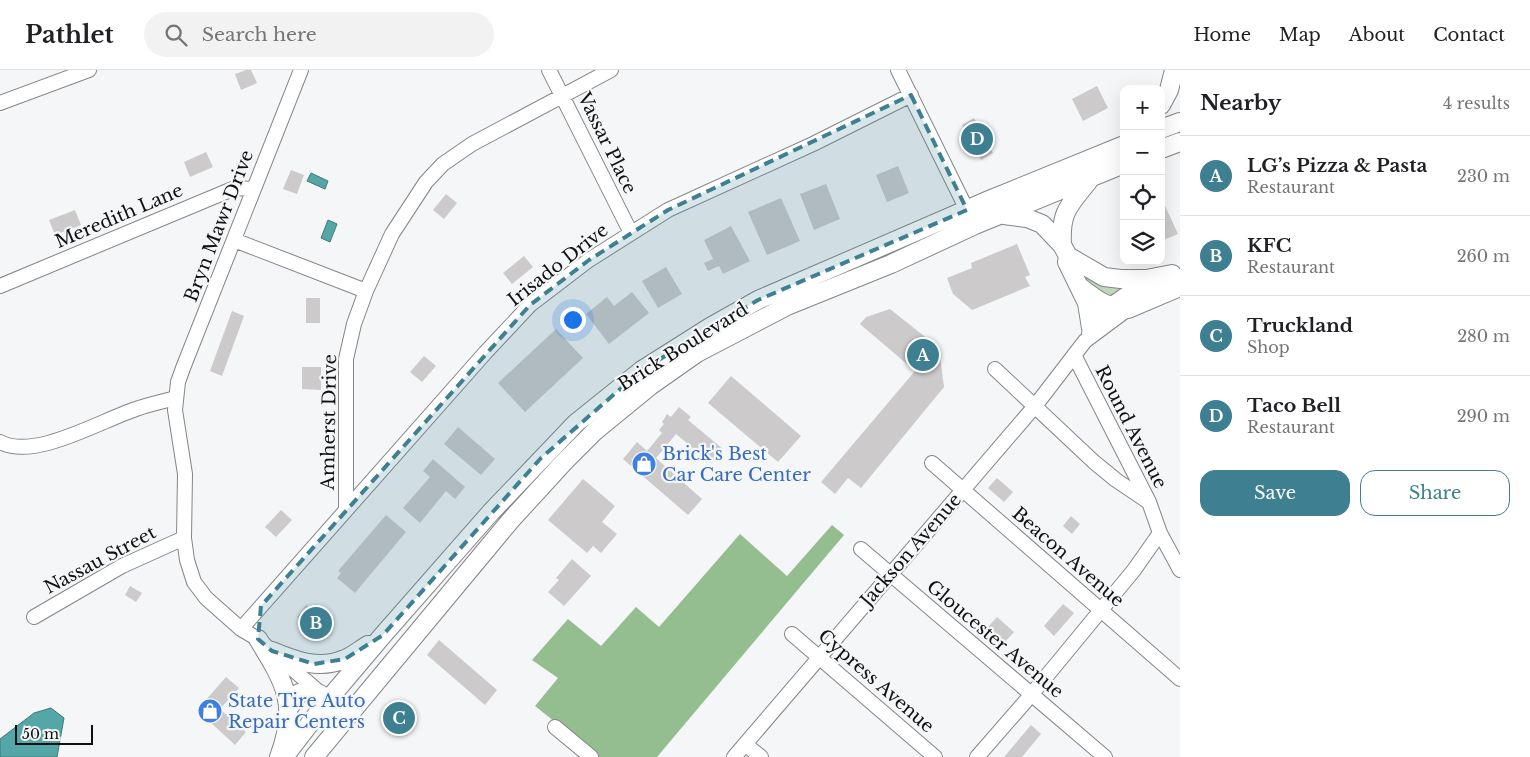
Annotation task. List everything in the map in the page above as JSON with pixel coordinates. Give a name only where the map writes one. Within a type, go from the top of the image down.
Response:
[{"type":"main road","points":[[1165,99],[1174,70]]},
{"type":"main road","points":[[1165,128],[1180,122]]},
{"type":"main road","points":[[1165,148],[1180,142]]},
{"type":"main road","name":"Brick Boulevard","points":[[284,757],[324,696],[383,635],[491,512],[576,423],[642,370],[710,327],[758,300],[1120,147]]},
{"type":"main road","name":"Brick Boulevard","points":[[314,757],[503,529],[531,498],[595,431],[650,386],[696,354],[787,306],[891,264],[975,226],[1120,166]]},
{"type":"main road","points":[[1088,335],[1089,310],[1067,262],[1061,229],[1064,215],[1091,178]]},
{"type":"main road","points":[[1002,215],[1035,220],[1048,229],[1065,250],[1104,277],[1121,279],[1178,278]]},
{"type":"main road","name":"Jackson Avenue","points":[[1120,308],[1131,293],[1163,281],[1178,278]]},
{"type":"main road","points":[[1079,286],[1100,302],[1120,308]]},
{"type":"main road","points":[[272,651],[298,661],[327,664],[345,659],[383,635]]},
{"type":"main road","points":[[258,639],[278,672],[286,692],[289,708],[285,741],[279,757]]},
{"type":"main road","points":[[289,708],[299,692],[311,690],[324,696],[333,708],[333,733]]},
{"type":"street","points":[[0,103],[89,70]]},
{"type":"street","name":"Bryn Mawr Drive","points":[[301,70],[183,368],[175,410],[185,474],[184,538],[186,560],[194,582],[206,598],[241,629],[258,639],[324,696]]},
{"type":"street","name":"Vassar Place","points":[[549,70],[631,233]]},
{"type":"street","name":"Amherst Drive","points":[[346,509],[346,359],[354,324],[366,291],[392,234],[426,182],[443,164],[472,144],[611,70]]},
{"type":"street","points":[[898,70],[967,210]]},
{"type":"street","name":"Irisado Drive","points":[[241,629],[346,509],[530,305],[589,260],[668,210],[813,144],[911,95]]},
{"type":"street","name":"Meredith Lane","points":[[0,286],[235,188],[253,190]]},
{"type":"street","points":[[234,240],[366,291]]},
{"type":"street","name":"Jackson Avenue","points":[[734,757],[1034,406],[1074,355],[1096,320],[1120,308]]},
{"type":"street","name":"Round Avenue","points":[[1074,355],[1149,502],[1160,533],[1180,570]]},
{"type":"street","points":[[996,369],[1094,462],[1116,480],[1149,502]]},
{"type":"street","points":[[0,442],[14,447],[27,448],[69,436],[138,408],[176,398]]},
{"type":"street","name":"Beacon Avenue","points":[[932,463],[1180,678]]},
{"type":"street","points":[[977,757],[1032,695],[1134,570],[1160,533]]},
{"type":"street","name":"Nassau Street","points":[[34,617],[122,566],[184,538]]},
{"type":"street","name":"Gloucester Avenue","points":[[861,549],[1104,757]]},
{"type":"street","points":[[258,639],[261,606]]},
{"type":"street","name":"Cypress Avenue","points":[[792,634],[935,757]]},
{"type":"street","points":[[555,727],[591,757]]},
{"type":"street","points":[[746,744],[761,757]]},
{"type":"highlighted area","points":[[911,95],[967,210],[758,300],[642,370],[541,458],[383,635],[345,659],[314,664],[272,651],[258,639],[261,606],[530,305],[589,260],[668,210]]},
{"type":"green space","points":[[1085,275],[1118,286],[1119,289],[1109,298],[1089,286],[1083,277]]},
{"type":"green space","points":[[832,525],[844,535],[657,757],[599,757],[535,706],[558,678],[532,660],[568,619],[601,646],[636,607],[659,627],[740,534],[787,576]]},
{"type":"water","points":[[311,173],[328,181],[325,189],[307,181]]},
{"type":"water","points":[[328,220],[337,224],[330,242],[321,238]]},
{"type":"water","points":[[51,708],[64,718],[57,757],[0,757],[0,739],[34,713]]},
{"type":"building","points":[[251,70],[257,83],[241,90],[235,74]]},
{"type":"building","points":[[1097,86],[1108,108],[1083,121],[1072,99]]},
{"type":"building","points":[[974,118],[993,153],[981,160],[962,125]]},
{"type":"building","points":[[206,152],[213,167],[190,177],[184,162]]},
{"type":"building","points":[[898,166],[909,193],[887,202],[876,175]]},
{"type":"building","points":[[291,170],[304,175],[297,194],[283,189]]},
{"type":"building","points":[[826,184],[840,219],[814,230],[800,194]]},
{"type":"building","points":[[446,194],[457,203],[444,219],[433,210]]},
{"type":"building","points":[[781,198],[800,241],[767,255],[748,212]]},
{"type":"building","points":[[1165,206],[1178,234],[1165,239]]},
{"type":"building","points":[[75,210],[81,225],[55,235],[49,220]]},
{"type":"building","points":[[731,226],[750,261],[723,274],[719,266],[708,271],[704,263],[713,259],[704,240]]},
{"type":"building","points":[[1017,244],[1030,275],[1025,277],[1030,286],[972,310],[953,294],[947,278],[972,268],[971,263]]},
{"type":"building","points":[[524,256],[533,267],[512,284],[503,273]]},
{"type":"building","points":[[666,267],[682,294],[658,308],[642,281]]},
{"type":"building","points":[[632,292],[649,313],[609,344],[586,314],[607,297],[614,306]]},
{"type":"building","points":[[306,298],[320,298],[320,323],[306,323]]},
{"type":"building","points":[[890,309],[939,348],[944,387],[861,488],[848,478],[835,494],[821,482],[915,371],[860,324],[866,317]]},
{"type":"building","points":[[232,311],[244,316],[222,376],[210,371]]},
{"type":"building","points":[[556,329],[583,358],[525,412],[498,383]]},
{"type":"building","points":[[424,356],[436,366],[422,382],[410,372]]},
{"type":"building","points":[[302,367],[321,367],[321,390],[302,389]]},
{"type":"building","points":[[731,376],[801,436],[778,462],[708,403]]},
{"type":"building","points":[[679,407],[691,417],[688,420],[723,449],[711,463],[676,434],[656,458],[702,499],[688,515],[623,459],[637,442],[647,451],[662,433],[659,430],[664,424],[662,422],[667,414],[671,417]]},
{"type":"building","points":[[458,427],[495,459],[481,475],[444,444]]},
{"type":"building","points":[[433,459],[465,487],[455,499],[446,491],[420,523],[403,508],[430,477],[423,471]]},
{"type":"building","points":[[997,478],[1013,492],[1004,502],[988,488]]},
{"type":"building","points":[[583,479],[615,506],[602,522],[617,534],[601,553],[593,546],[587,553],[548,520]]},
{"type":"building","points":[[281,510],[292,520],[276,537],[265,527]]},
{"type":"building","points":[[386,515],[406,532],[355,593],[337,578],[341,573],[338,571]]},
{"type":"building","points":[[1071,516],[1080,524],[1072,534],[1063,526]]},
{"type":"building","points":[[572,559],[591,576],[564,606],[548,592],[559,580],[556,578]]},
{"type":"building","points":[[130,586],[142,593],[136,602],[125,595]]},
{"type":"building","points":[[1063,604],[1074,613],[1054,636],[1044,626]]},
{"type":"building","points":[[306,605],[332,627],[322,639],[306,628],[307,626],[297,617]]},
{"type":"building","points":[[997,617],[1014,632],[1004,643],[987,628]]},
{"type":"building","points":[[439,640],[497,690],[485,705],[427,655]]},
{"type":"building","name":"State Tire Auto Repair Centers","points":[[226,677],[239,688],[220,709],[246,732],[235,745],[197,710]]},
{"type":"building","points":[[400,707],[410,716],[398,729],[388,720]]},
{"type":"building","points":[[1031,725],[1041,734],[1022,757],[1004,757]]},
{"type":"place","name":"Taco Bell","points":[[977,139]]},
{"type":"place","name":"LG’s Pizza & Pasta","points":[[923,355]]},
{"type":"place","name":"Brick's Best Car Care Center","points":[[644,464]]},
{"type":"place","name":"KFC","points":[[316,623]]},
{"type":"place","name":"State Tire Auto Repair Centers","points":[[210,711]]},
{"type":"place","name":"Truckland","points":[[399,718]]}]
